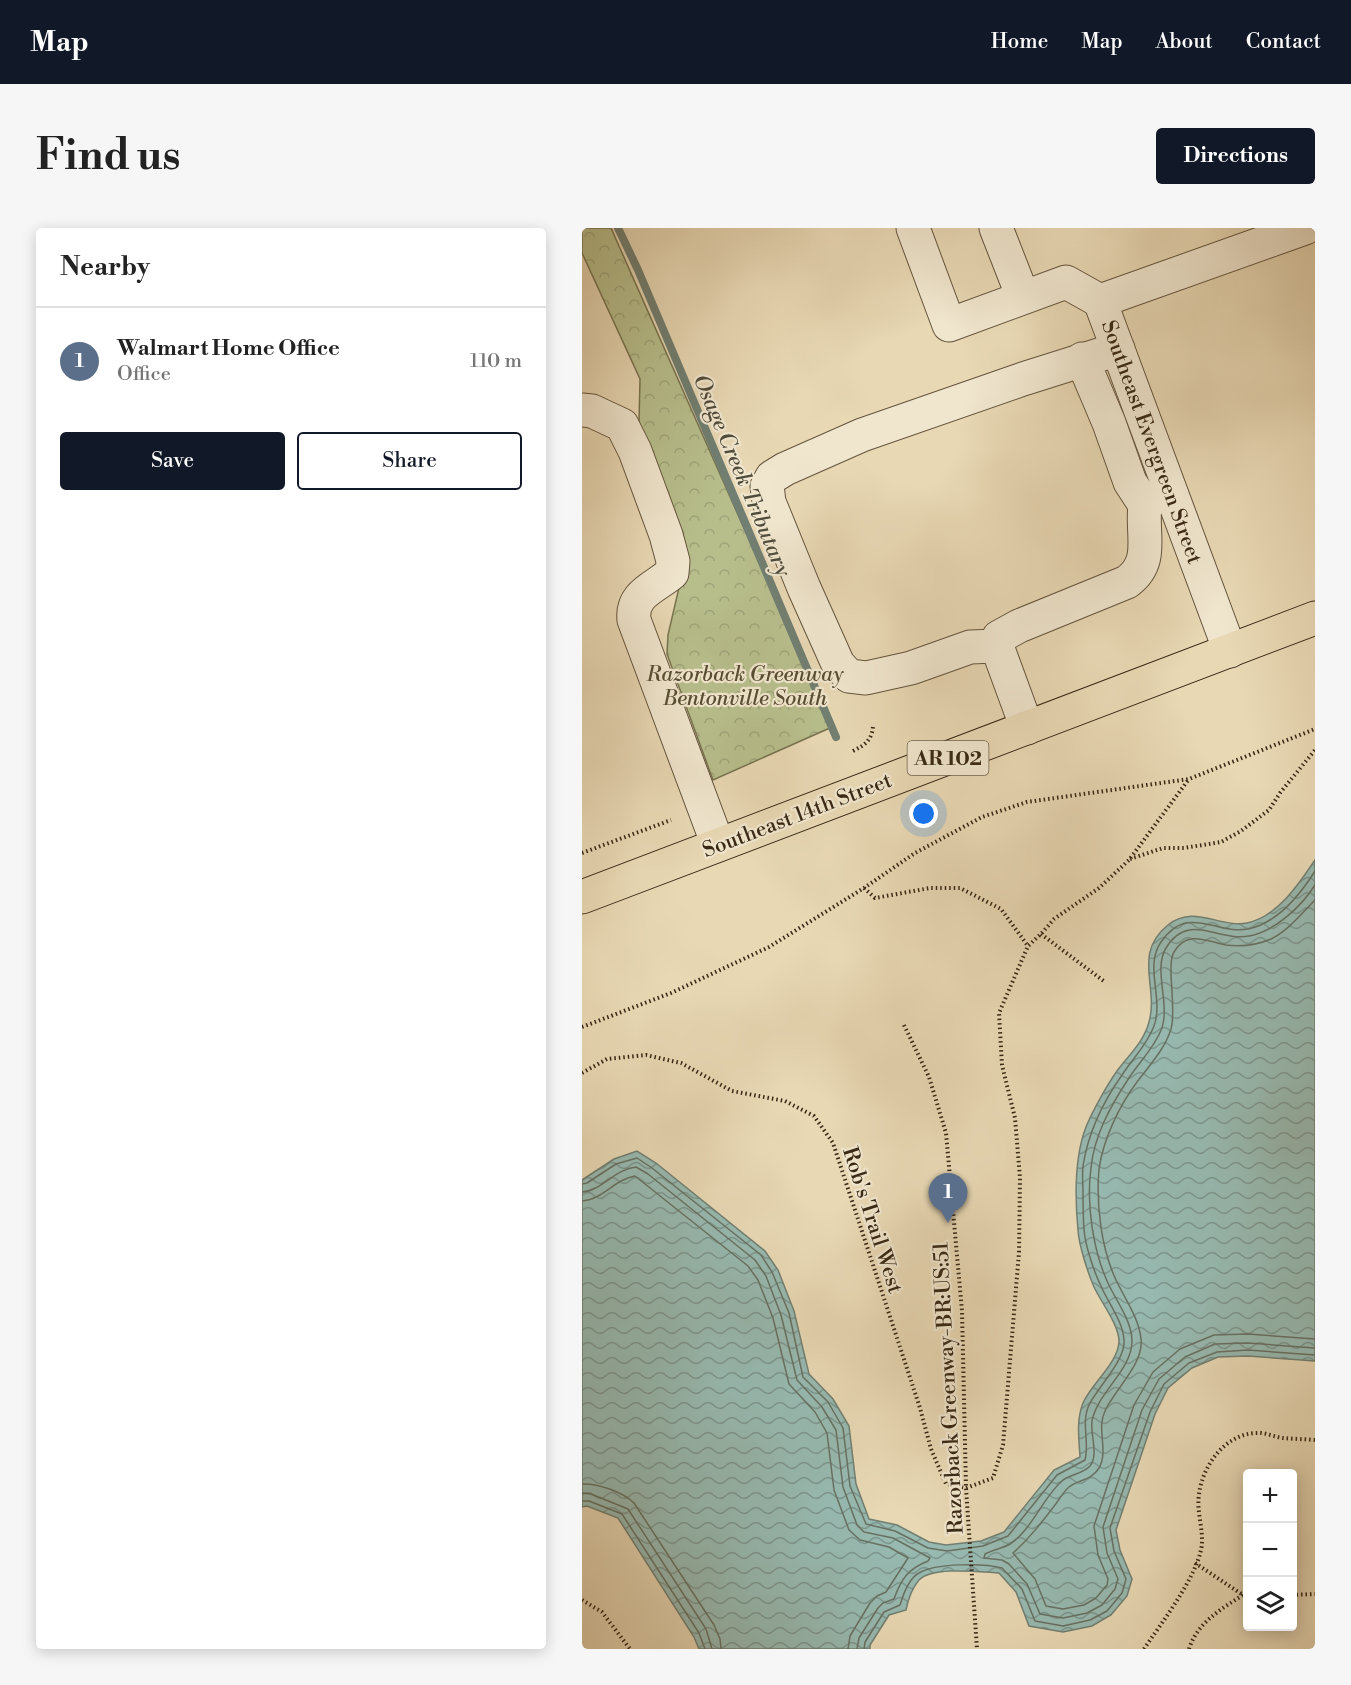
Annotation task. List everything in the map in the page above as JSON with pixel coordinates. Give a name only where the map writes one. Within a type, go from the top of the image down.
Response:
[{"type":"main road","name":"Southeast 14th Street","points":[[582,897],[1315,618]]},
{"type":"street","points":[[913,228],[950,325],[1066,282],[1100,302]]},
{"type":"street","points":[[996,228],[1023,297]]},
{"type":"street","name":"Southeast Evergreen Street","points":[[1230,651],[1157,496],[1118,349],[1100,302],[1305,228]]},
{"type":"street","points":[[997,646],[970,647],[911,668],[866,678],[849,676],[838,664],[804,588],[769,502],[767,486],[772,477],[785,468],[862,435],[1082,359],[1118,349]]},
{"type":"street","points":[[1027,728],[997,646],[999,637],[1019,626],[1127,582],[1138,574],[1144,560],[1157,496],[1130,482],[1098,394],[1082,359]]},
{"type":"street","points":[[582,410],[592,411],[622,425],[635,451],[666,535],[673,561],[672,573],[640,595],[632,608],[634,620],[718,845]]},
{"type":"path","points":[[854,752],[866,744],[873,726]]},
{"type":"path","points":[[582,1027],[671,993],[769,947],[864,888],[915,853],[982,818],[1027,802],[1189,779],[1315,729]]},
{"type":"path","points":[[1129,860],[1163,848],[1184,848],[1221,842],[1241,831],[1269,810],[1315,750]]},
{"type":"path","points":[[966,1488],[993,1478],[1003,1444],[1019,1252],[1020,1178],[1015,1118],[1002,1065],[999,1013],[1028,946],[1054,919],[1099,888],[1129,860],[1189,779]]},
{"type":"path","points":[[582,853],[671,820]]},
{"type":"path","points":[[864,888],[875,898],[930,888],[960,888],[1001,909],[1028,946]]},
{"type":"path","points":[[1041,934],[1105,981]]},
{"type":"path","name":"Razorback Greenway-BR:US:51","points":[[904,1025],[929,1077],[946,1132],[962,1311],[966,1488],[977,1649]]},
{"type":"path","name":"Rob's Trail West","points":[[582,1073],[607,1059],[646,1055],[681,1063],[732,1091],[785,1101],[814,1116],[833,1143],[920,1408],[931,1449],[946,1484],[966,1488]]},
{"type":"path","points":[[1144,1649],[1186,1584],[1201,1550],[1198,1496],[1209,1463],[1223,1447],[1237,1437],[1257,1433],[1315,1440]]},
{"type":"path","points":[[1195,1563],[1243,1594]]},
{"type":"path","points":[[1297,1595],[1315,1594]]},
{"type":"path","points":[[1190,1649],[1193,1637],[1215,1614],[1243,1596]]},
{"type":"path","points":[[582,1600],[602,1612],[630,1649]]},
{"type":"green space","name":"Razorback Greenway Bentonville South","points":[[582,228],[611,228],[832,727],[713,780],[667,654],[668,635],[687,553],[639,423],[640,379],[582,253]]},
{"type":"water","points":[[1315,860],[1315,1361],[1248,1356],[1218,1357],[1192,1368],[1168,1388],[1155,1414],[1116,1530],[1120,1550],[1132,1579],[1127,1596],[1111,1615],[1092,1626],[1063,1632],[1029,1626],[1016,1592],[999,1573],[945,1571],[919,1580],[914,1587],[906,1610],[889,1615],[870,1645],[870,1649],[699,1649],[694,1637],[618,1518],[587,1506],[582,1507],[582,1180],[614,1159],[637,1151],[656,1163],[765,1251],[778,1270],[794,1311],[809,1374],[833,1399],[849,1426],[856,1484],[869,1519],[897,1525],[929,1542],[946,1545],[981,1541],[1004,1532],[1054,1470],[1080,1457],[1079,1423],[1083,1403],[1110,1365],[1118,1349],[1116,1328],[1094,1287],[1080,1244],[1076,1205],[1077,1165],[1082,1139],[1092,1114],[1113,1077],[1140,1042],[1147,1029],[1151,1009],[1149,959],[1151,947],[1157,936],[1178,919],[1197,916],[1237,924],[1258,920],[1286,898]]},
{"type":"waterway","name":"Osage Creek Tributary","points":[[618,228],[638,270],[836,737]]},
{"type":"place","name":"Walmart Home Office","points":[[948,1223]]}]
